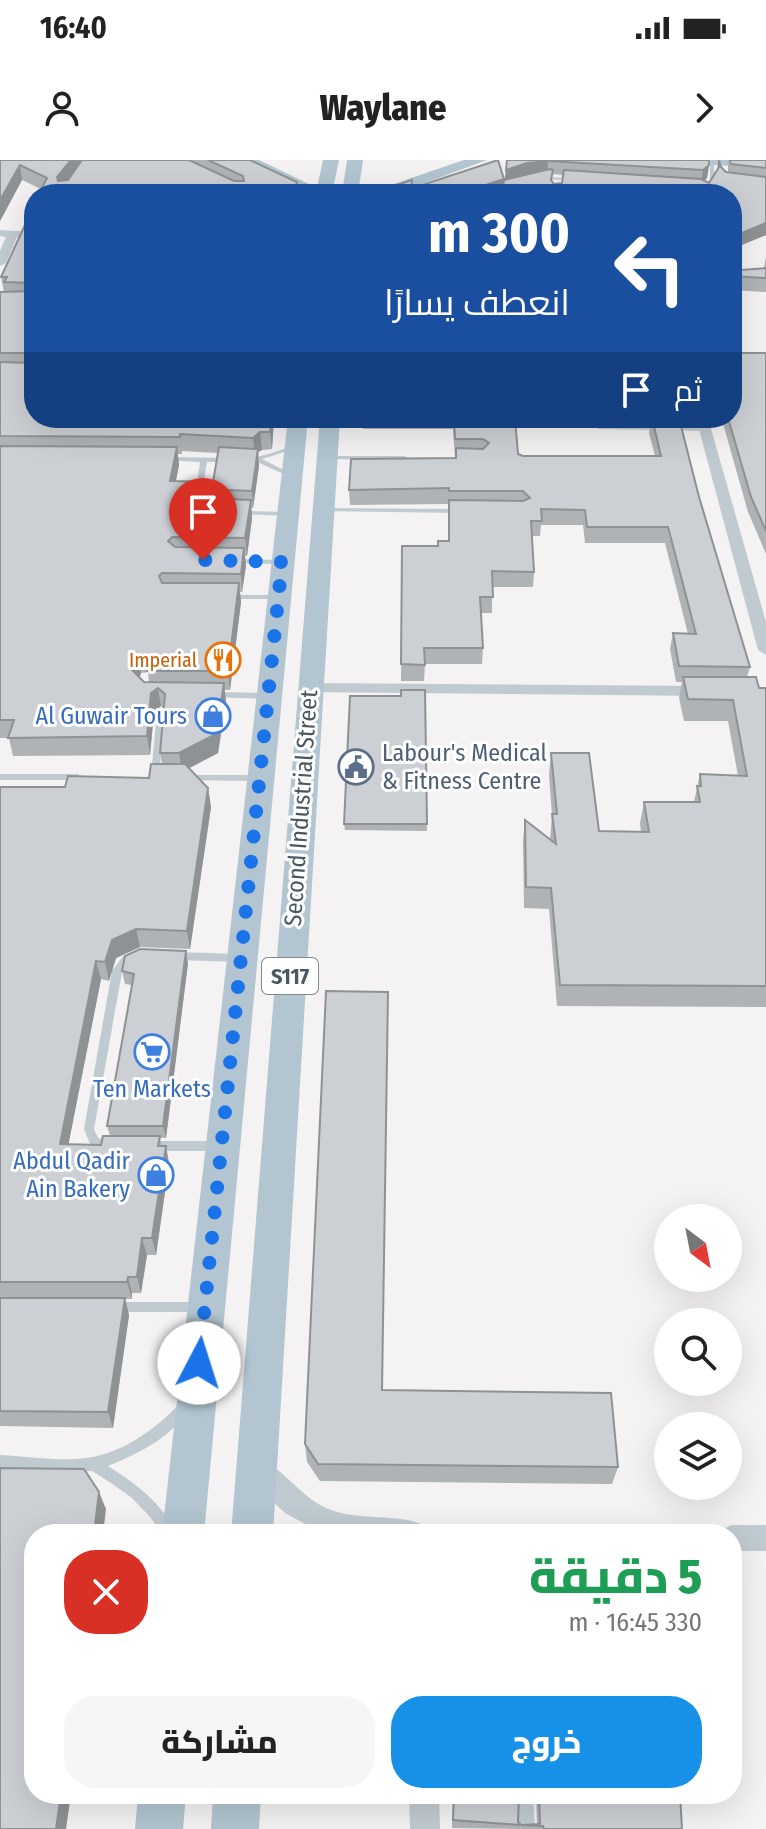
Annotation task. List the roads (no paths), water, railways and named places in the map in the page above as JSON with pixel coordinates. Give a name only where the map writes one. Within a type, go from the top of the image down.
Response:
[{"type":"main road","points":[[246,160],[297,184]]},
{"type":"main road","points":[[326,184],[331,160]]},
{"type":"main road","points":[[351,184],[355,160]]},
{"type":"main road","points":[[408,184],[479,160]]},
{"type":"main road","points":[[717,162],[766,163]]},
{"type":"main road","name":"Second Industrial Street","points":[[252,1524],[329,428]]},
{"type":"main road","name":"Second Industrial Street","points":[[184,1524],[295,447]]},
{"type":"main road","points":[[159,1829],[161,1804]]},
{"type":"main road","points":[[235,1829],[236,1804]]},
{"type":"street","points":[[0,233],[24,235]]},
{"type":"street","points":[[0,262],[13,234]]},
{"type":"street","points":[[705,428],[766,650]]},
{"type":"street","points":[[310,688],[719,691]]},
{"type":"street","points":[[255,1467],[276,1490],[301,1509],[332,1524]]},
{"type":"street","points":[[742,1538],[766,1538]]},
{"type":"street","points":[[424,1804],[425,1829]]},
{"type":"lane","points":[[709,184],[717,162]]},
{"type":"lane","points":[[557,184],[558,178]]},
{"type":"lane","points":[[517,184],[529,180],[583,179]]},
{"type":"lane","points":[[256,460],[295,447]]},
{"type":"lane","points":[[157,459],[256,460],[277,467],[295,447]]},
{"type":"lane","points":[[327,458],[420,458]]},
{"type":"lane","points":[[199,492],[204,459]]},
{"type":"lane","points":[[324,510],[477,512]]},
{"type":"lane","points":[[231,513],[288,514]]},
{"type":"lane","points":[[222,561],[282,562]]},
{"type":"lane","points":[[221,596],[278,597]]},
{"type":"lane","points":[[207,695],[268,696]]},
{"type":"lane","points":[[155,777],[161,712]]},
{"type":"lane","points":[[0,777],[93,777]]},
{"type":"lane","points":[[139,777],[260,778]]},
{"type":"lane","points":[[123,1146],[100,1145],[94,1141],[89,1129],[117,971],[126,959],[133,956],[156,955]]},
{"type":"lane","points":[[170,955],[242,958]]},
{"type":"lane","points":[[137,1146],[221,1146]]},
{"type":"lane","points":[[95,1307],[205,1307]]},
{"type":"lane","points":[[0,1461],[92,1464],[124,1453],[152,1436],[197,1391]]},
{"type":"lane","points":[[92,1464],[136,1492],[163,1524]]},
{"type":"lane","points":[[526,1804],[527,1829]]},
{"type":"place","name":"Imperial","points":[[223,660]]},
{"type":"place","name":"Al Guwair Tours","points":[[213,716]]},
{"type":"place","name":"Labour's Medical & Fitness Centre","points":[[356,767]]},
{"type":"place","name":"Ten Markets","points":[[152,1052]]},
{"type":"place","name":"Abdul Qadir Ain Bakery","points":[[156,1175]]}]
